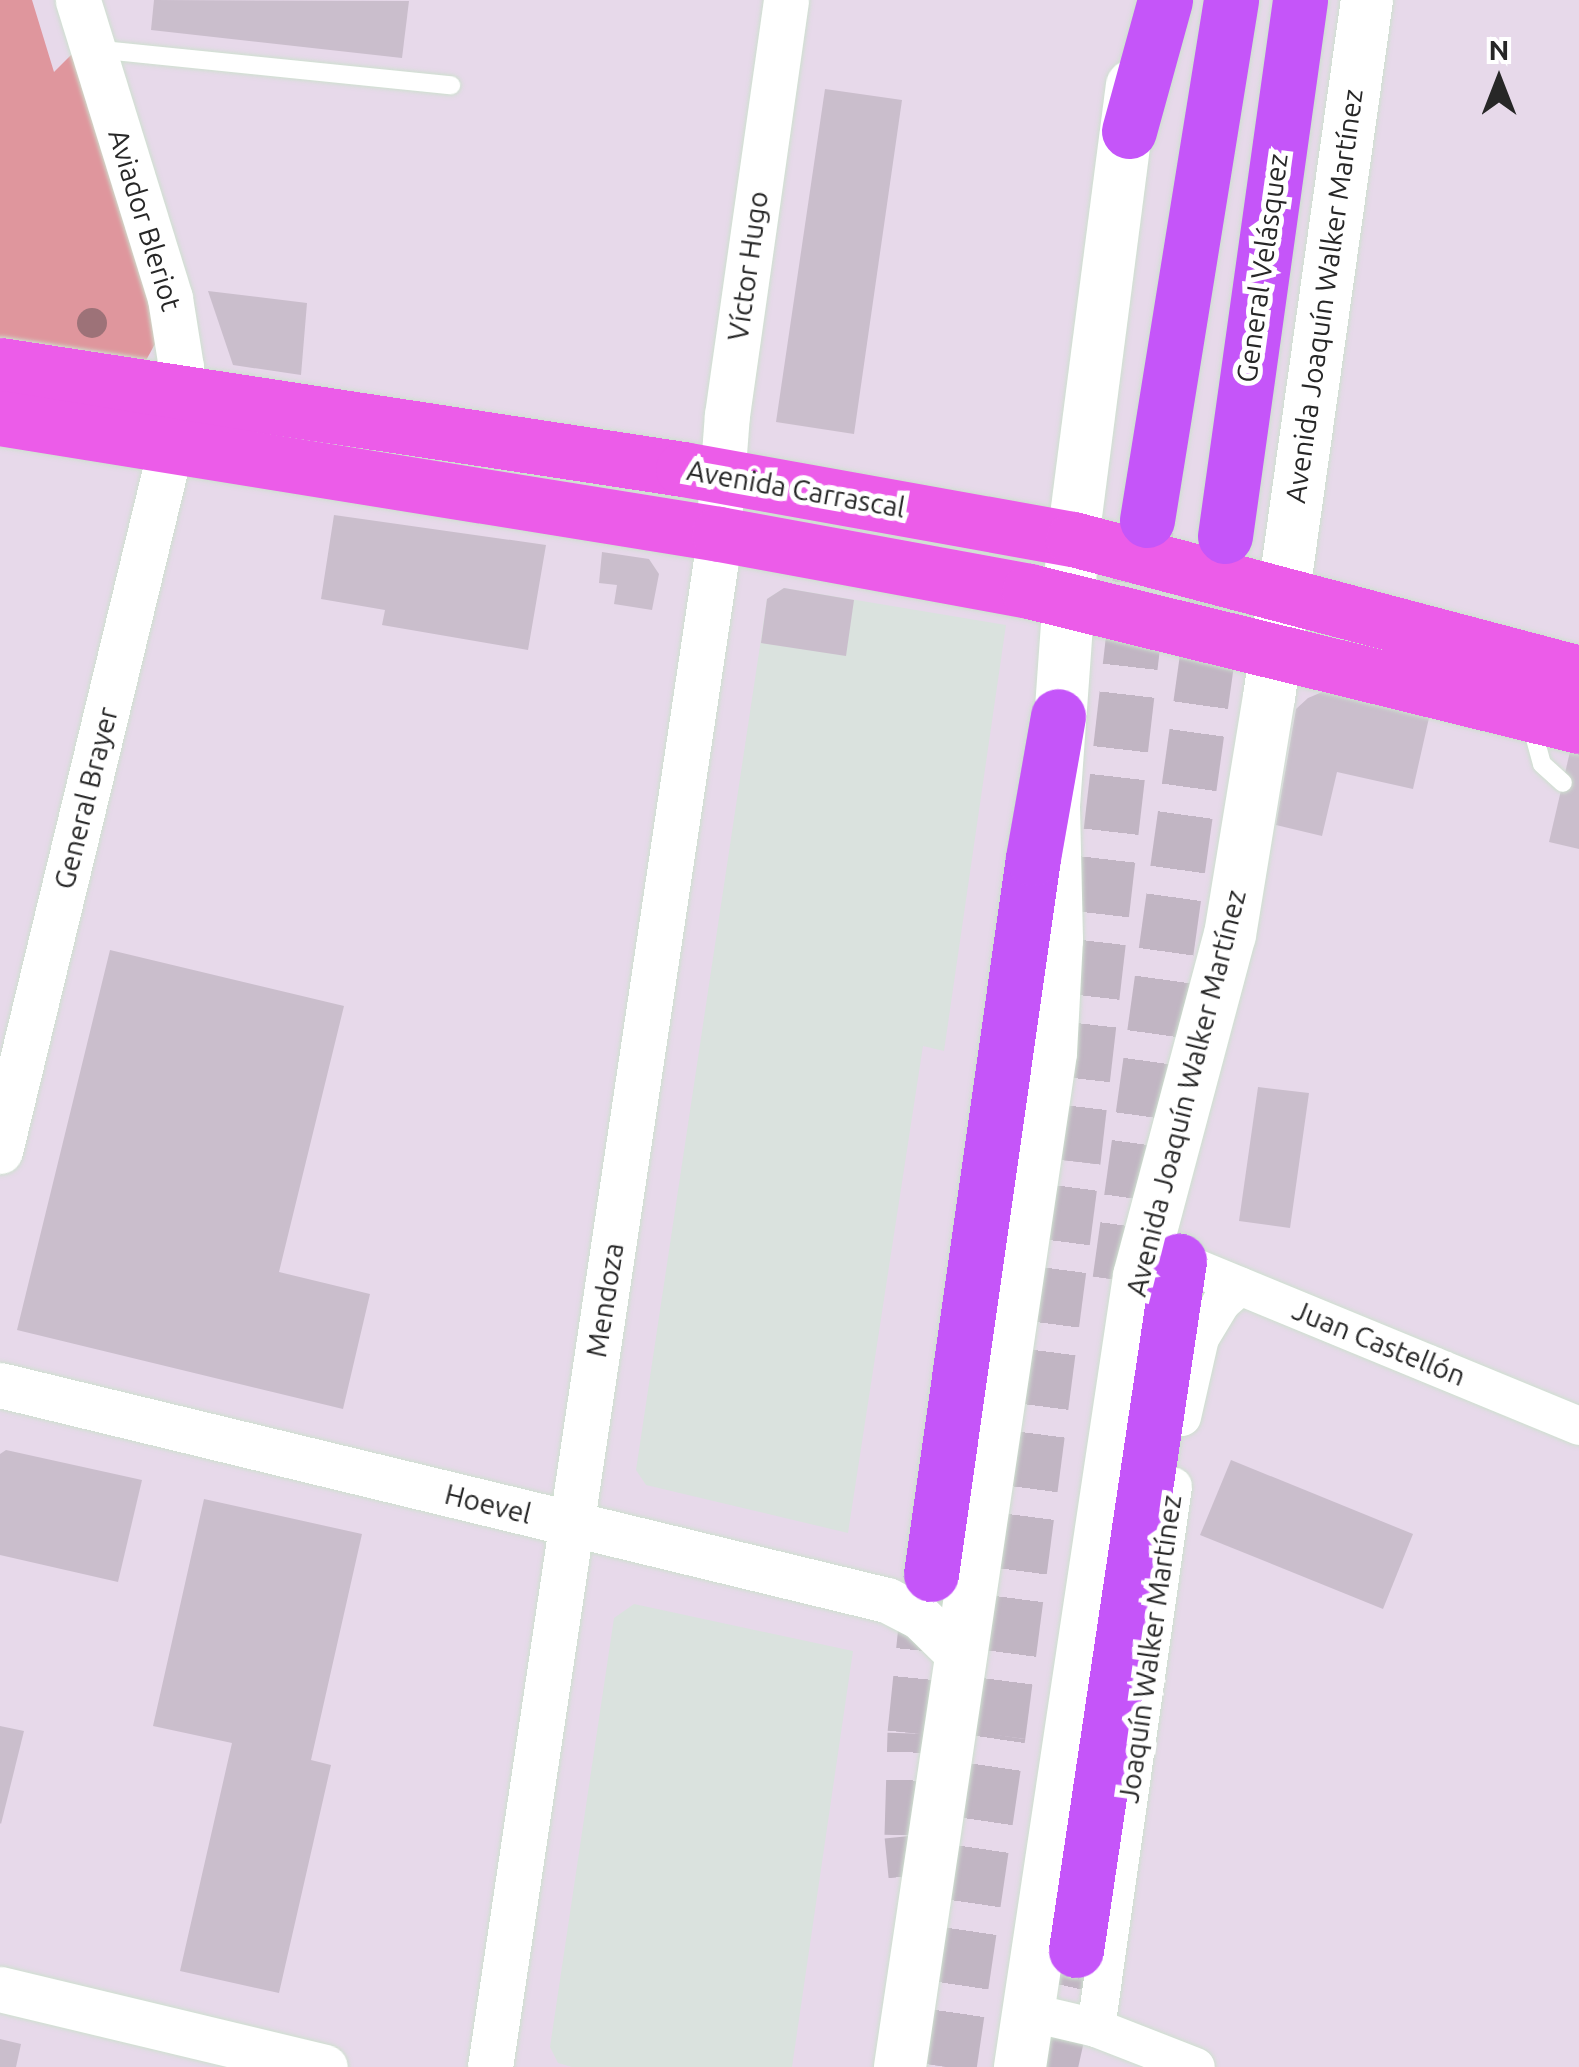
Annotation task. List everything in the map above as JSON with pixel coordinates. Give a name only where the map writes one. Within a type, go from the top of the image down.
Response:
[{"type":"highway","points":[[1129,131],[1165,0]]},
{"type":"highway","points":[[1147,520],[1231,0]]},
{"type":"highway","name":"General Velásquez","points":[[1225,536],[1300,0]]},
{"type":"highway","points":[[931,1574],[1033,858],[1058,716]]},
{"type":"highway","points":[[1076,1950],[1179,1261]]},
{"type":"main road","points":[[900,2067],[1051,1054],[1058,716],[1072,539],[1129,131],[1139,0]]},
{"type":"main road","name":"Avenida Joaquín Walker Martínez","points":[[1020,2067],[1138,1276],[1230,935],[1368,0]]},
{"type":"main road","name":"Avenida Carrascal","points":[[0,365],[175,419],[720,534],[1069,600],[1554,720]]},
{"type":"main road","name":"Avenida Carrascal","points":[[0,418],[175,419],[721,476],[1072,539],[1579,673]]},
{"type":"main road","points":[[1179,1261],[1230,935]]},
{"type":"street","name":"Aviador Bleriot","points":[[78,0],[170,298],[181,358],[175,419]]},
{"type":"street","name":"Víctor Hugo","points":[[720,534],[721,476],[786,0]]},
{"type":"street","name":"General Brayer","points":[[0,1151],[175,419]]},
{"type":"street","name":"Mendoza","points":[[490,2067],[720,534]]},
{"type":"street","name":"Juan Castellón","points":[[1179,1261],[1579,1426]]},
{"type":"street","name":"Joaquín Walker Martínez","points":[[1096,2028],[1187,1383],[1207,1324],[1240,1286]]},
{"type":"street","name":"Hoevel","points":[[0,1385],[887,1600],[919,1616],[959,1655]]},
{"type":"street","points":[[0,1989],[324,2067]]},
{"type":"street","points":[[1028,2012],[1096,2028],[1196,2067]]},
{"type":"lane","points":[[94,49],[451,85]]},
{"type":"lane","points":[[1554,720],[1542,764],[1563,783]]},
{"type":"shaded area","points":[[0,0],[32,0],[54,72],[77,49],[161,333],[144,364],[0,338]]},
{"type":"shaded area","points":[[784,588],[1006,625],[944,1051],[923,1046],[848,1533],[646,1485],[636,1470],[767,599]]},
{"type":"shaded area","points":[[634,1604],[853,1651],[792,2067],[572,2067],[558,2063],[550,2047],[614,1618]]},
{"type":"building","points":[[154,0],[409,1],[402,58],[151,30]]},
{"type":"building","points":[[825,89],[902,100],[854,434],[776,422]]},
{"type":"building","points":[[208,291],[307,303],[301,375],[233,365]]},
{"type":"building","points":[[334,515],[546,545],[528,650],[382,625],[385,610],[321,599]]},
{"type":"building","points":[[602,552],[649,559],[659,574],[652,610],[614,604],[617,585],[599,583]]},
{"type":"building","points":[[784,588],[854,600],[846,656],[761,643],[767,599]]},
{"type":"building","points":[[1334,687],[1431,709],[1413,789],[1337,772],[1322,836],[1276,825],[1296,709],[1308,698]]},
{"type":"building","points":[[1572,743],[1579,744],[1579,849],[1549,842]]},
{"type":"building","points":[[110,950],[344,1006],[279,1272],[370,1294],[343,1409],[17,1330]]},
{"type":"building","points":[[1258,1087],[1309,1093],[1290,1228],[1239,1221]]},
{"type":"building","points":[[6,1450],[142,1480],[118,1582],[0,1555],[0,1454]]},
{"type":"building","points":[[1231,1460],[1413,1534],[1383,1609],[1200,1535]]},
{"type":"building","points":[[204,1499],[362,1534],[311,1760],[331,1765],[279,1993],[180,1971],[232,1743],[153,1726]]},
{"type":"building","points":[[0,1726],[24,1731],[1,1824],[0,1823]]},
{"type":"building","points":[[0,2039],[21,2044],[16,2067],[0,2067]]},
{"type":"tunnel","points":[[949,2067],[998,1735],[1073,1161],[1147,520]]},
{"type":"tunnel","points":[[1120,1280],[1217,588]]},
{"type":"tunnel","points":[[916,1875],[912,1835],[915,1733],[931,1577]]},
{"type":"tunnel","points":[[1050,2067],[1076,1950]]}]
